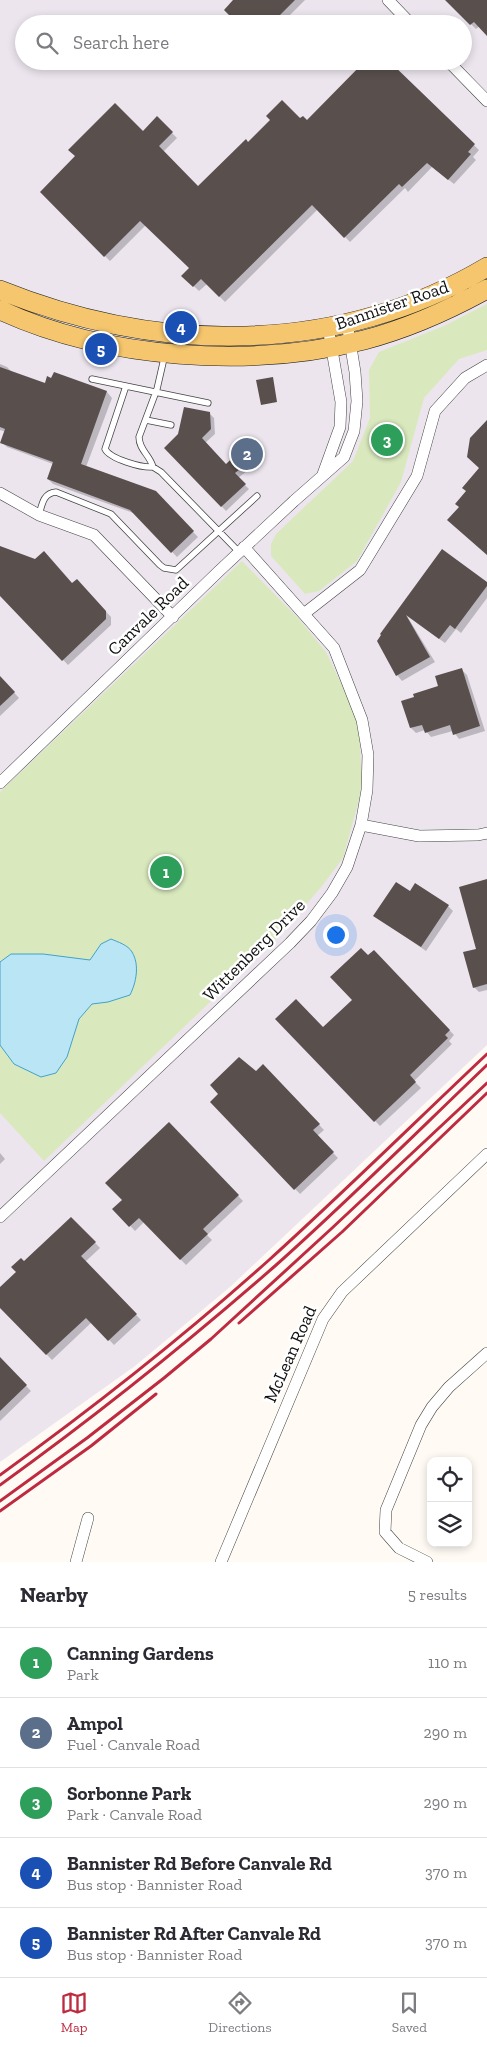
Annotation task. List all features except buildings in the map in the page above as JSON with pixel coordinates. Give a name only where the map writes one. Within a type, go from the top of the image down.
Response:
[{"type":"main road","name":"Bannister Road","points":[[0,290],[73,316],[115,326],[192,336],[250,336],[305,331],[347,324],[441,291],[487,267]]},
{"type":"main road","name":"Bannister Road","points":[[0,310],[68,335],[125,347],[205,356],[253,356],[351,343],[402,328],[487,289]]},
{"type":"street","points":[[388,0],[402,15]]},
{"type":"street","points":[[457,70],[487,101]]},
{"type":"street","name":"Canvale Road","points":[[0,783],[242,550],[344,456],[354,431],[357,401],[355,372],[347,324]]},
{"type":"street","name":"Canvale Road","points":[[323,476],[340,427],[341,402],[328,327]]},
{"type":"street","points":[[305,614],[360,570],[417,476],[435,411],[465,378],[487,365]]},
{"type":"street","points":[[0,493],[38,515],[94,534],[173,616]]},
{"type":"street","name":"Wittenberg Drive","points":[[0,1217],[311,921],[332,893],[346,868],[361,825],[367,790],[368,756],[362,720],[334,648],[305,614],[242,550]]},
{"type":"street","points":[[361,825],[419,836],[478,835],[487,833]]},
{"type":"street","name":"McLean Road","points":[[221,1562],[323,1319],[332,1305],[342,1292],[487,1154]]},
{"type":"street","points":[[427,1562],[399,1548],[385,1532],[386,1510],[420,1425],[449,1387],[487,1353]]},
{"type":"street","points":[[76,1562],[88,1518]]},
{"type":"lane","points":[[153,467],[151,460],[139,444],[139,437],[156,393],[166,353]]},
{"type":"lane","points":[[92,379],[208,403]]},
{"type":"lane","points":[[126,386],[105,449],[110,455],[144,468],[153,467],[161,472],[220,532],[242,550]]},
{"type":"lane","points":[[146,420],[171,425]]},
{"type":"lane","points":[[38,515],[46,496],[51,492],[56,492],[101,508],[111,514],[160,565],[170,570],[176,570],[181,568],[257,496]]},
{"type":"shaded area","points":[[0,0],[487,0],[487,1045],[230,1287],[135,1366],[0,1462]]},
{"type":"green space","points":[[487,304],[487,350],[459,359],[424,398],[401,482],[357,561],[319,591],[305,594],[271,556],[271,544],[276,534],[353,461],[370,418],[369,370],[379,352],[444,326]]},
{"type":"green space","points":[[242,561],[298,618],[326,652],[359,721],[362,789],[343,858],[280,935],[44,1161],[0,1113],[0,792]]},
{"type":"water","points":[[111,939],[128,947],[134,957],[136,974],[130,995],[108,1002],[92,1004],[79,1019],[67,1057],[56,1073],[41,1077],[14,1064],[0,1045],[0,962],[11,954],[43,954],[90,960],[101,944]]},
{"type":"railway","points":[[0,1475],[137,1371],[237,1289],[487,1054]]},
{"type":"railway","points":[[0,1485],[106,1406],[242,1295],[329,1217],[487,1065]]},
{"type":"railway","points":[[0,1501],[87,1438],[211,1339],[487,1083]]},
{"type":"railway","points":[[239,1323],[342,1232],[487,1093]]},
{"type":"railway","points":[[0,1511],[91,1446],[156,1394]]},
{"type":"place","name":"Bannister Rd Before Canvale Rd","points":[[181,327]]},
{"type":"place","name":"Bannister Rd After Canvale Rd","points":[[101,349]]},
{"type":"place","name":"Sorbonne Park","points":[[387,440]]},
{"type":"place","name":"Ampol","points":[[247,454]]},
{"type":"place","name":"Canning Gardens","points":[[166,872]]}]
